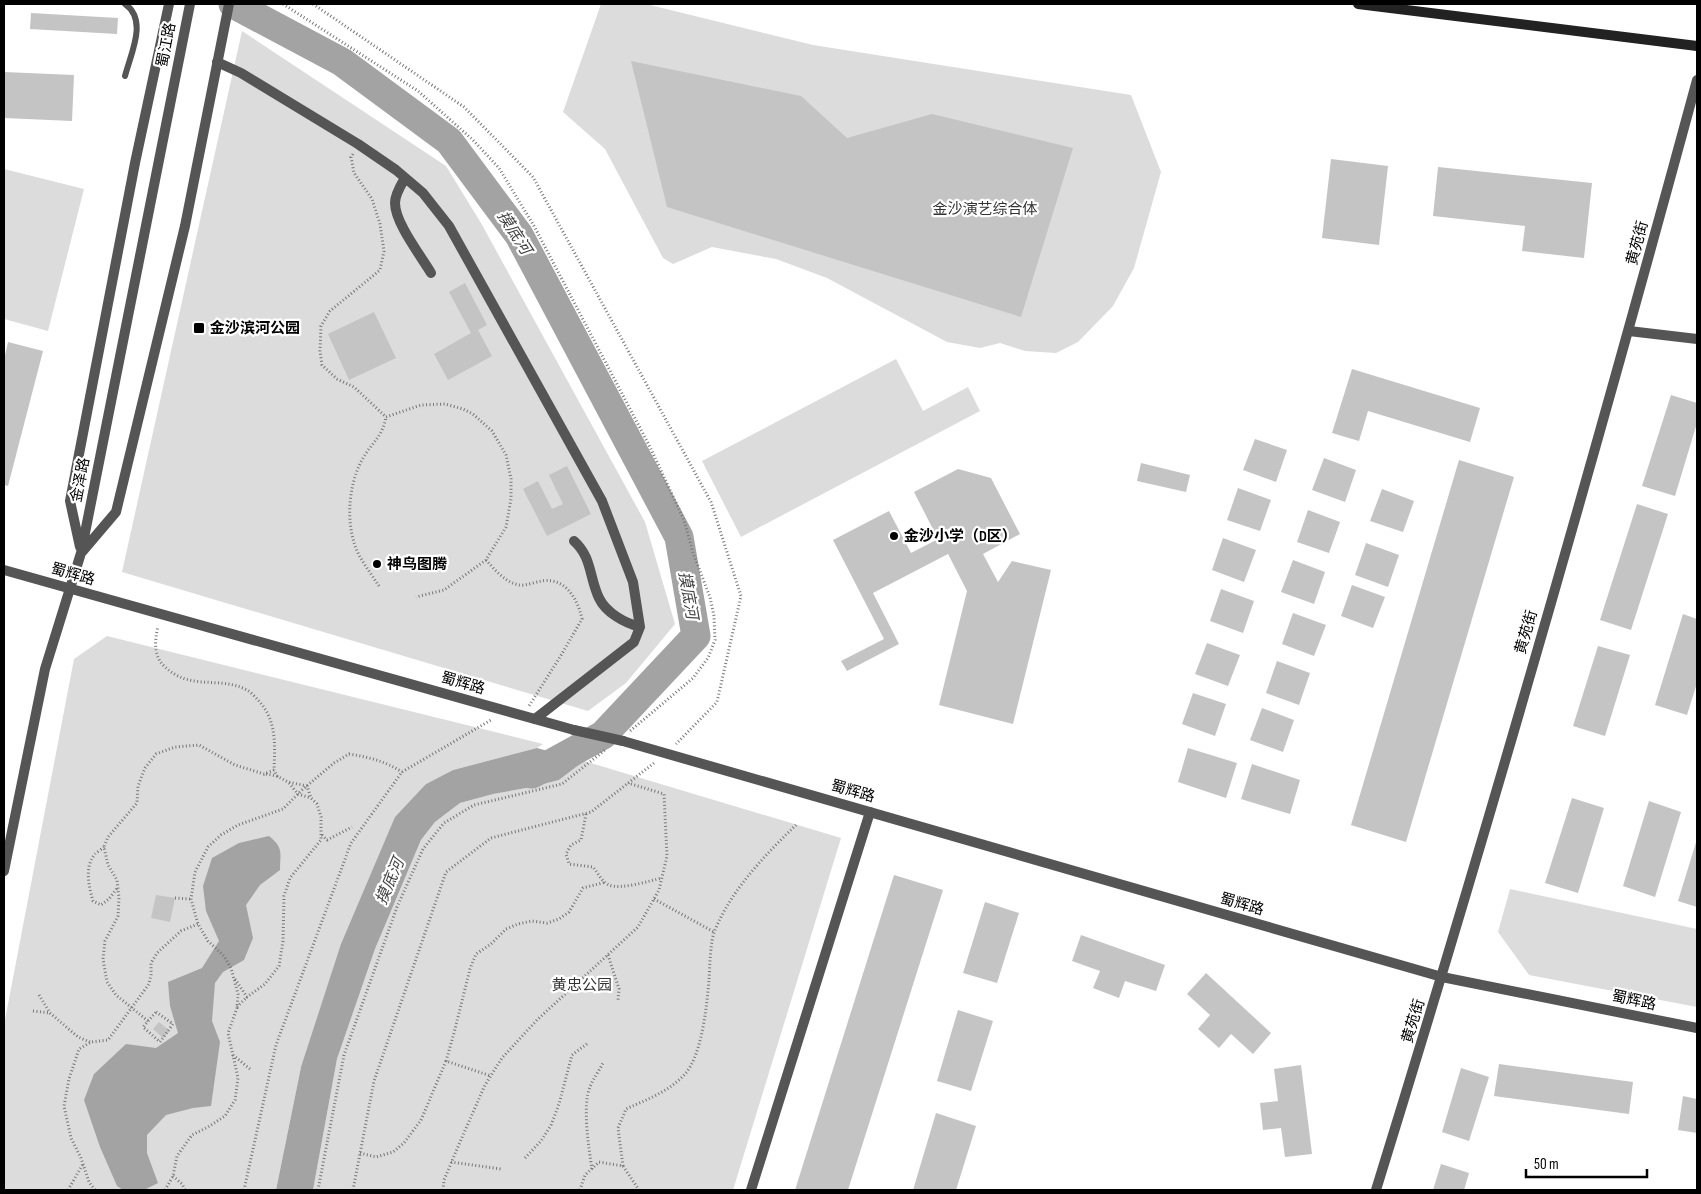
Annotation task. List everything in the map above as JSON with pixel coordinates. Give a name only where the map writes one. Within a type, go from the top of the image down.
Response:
[{"type":"main road","points":[[1358,4],[1697,46]]},
{"type":"street","name":"蜀江路","points":[[172,92],[190,4]]},
{"type":"street","points":[[81,553],[116,512],[185,226],[229,4]]},
{"type":"street","points":[[81,553],[70,501],[135,163],[168,7]]},
{"type":"street","points":[[218,62],[241,73],[358,144],[423,193],[449,226],[602,501],[633,582],[640,627],[634,642],[535,719]]},
{"type":"street","name":"黄苑街","points":[[1376,1190],[1442,977],[1628,331],[1697,80]]},
{"type":"street","name":"金泽路","points":[[4,871],[45,670],[81,553],[172,92]]},
{"type":"street","points":[[405,178],[398,189],[395,202],[398,219],[432,273]]},
{"type":"street","points":[[1628,331],[1697,339]]},
{"type":"street","points":[[574,541],[582,548],[589,563],[599,599],[612,613],[626,623],[640,627]]},
{"type":"street","name":"蜀辉路","points":[[4,570],[574,730],[666,753],[1442,977],[1697,1028]]},
{"type":"street","points":[[751,1190],[870,812]]},
{"type":"lane","points":[[125,4],[136,14],[138,28],[125,76]]},
{"type":"path","points":[[283,4],[418,91],[473,140],[499,168],[534,226],[662,470],[684,520],[693,553],[710,597],[714,616],[715,640],[708,658],[693,678],[628,732]]},
{"type":"path","points":[[313,4],[464,107],[533,177],[711,502],[740,596],[717,702],[666,753],[591,812],[491,838],[446,872],[374,1081],[353,1190]]},
{"type":"path","points":[[358,144],[351,157],[354,173],[372,200],[380,224],[384,251],[380,270],[330,311],[321,326],[320,351],[322,365],[337,379],[354,386],[386,417]]},
{"type":"path","points":[[386,417],[421,405],[445,404],[473,414],[492,431],[506,455],[511,480],[511,499],[506,528],[486,560],[444,590],[416,597]]},
{"type":"path","points":[[379,586],[360,556],[351,530],[351,502],[354,479],[363,459],[384,430],[386,417]]},
{"type":"path","points":[[486,560],[506,580],[521,586],[550,580],[558,583],[569,590],[576,598],[580,608],[582,619],[523,715]]},
{"type":"path","points":[[158,626],[154,643],[160,662],[173,674],[189,681],[207,683],[227,682],[249,690],[261,704],[272,722],[275,742],[274,770],[277,776]]},
{"type":"path","points":[[244,1190],[276,1045],[351,842],[402,772],[506,711]]},
{"type":"path","points":[[118,886],[109,899],[101,905],[93,901],[88,884],[89,868],[94,855],[104,847],[108,837],[137,803],[138,786],[145,768],[156,754],[175,747],[199,745],[235,765],[307,786]]},
{"type":"path","points":[[318,1190],[344,1055],[397,907],[424,848],[444,823],[474,805],[562,784],[606,749]]},
{"type":"path","points":[[165,1190],[174,1176],[177,1156],[192,1135],[208,1128],[225,1116],[236,1100],[238,1078],[228,1033],[237,1008],[238,994],[231,968],[224,956],[208,941],[198,924],[191,899],[195,872],[208,847],[221,834],[238,825],[283,809],[334,763],[349,754],[388,763],[402,772]]},
{"type":"path","points":[[264,774],[274,770]]},
{"type":"path","points":[[288,782],[298,794],[311,798]]},
{"type":"path","points":[[443,1190],[444,1180],[451,1162],[491,1076],[502,1058],[537,1020],[638,927],[659,890],[667,856],[664,794],[627,782]]},
{"type":"path","points":[[237,1008],[247,997],[264,984],[280,966],[283,941],[284,896],[290,878],[321,840],[321,817],[317,804],[311,798],[307,786]]},
{"type":"path","points":[[586,814],[581,840],[571,845],[566,854],[570,864],[593,867],[610,886],[623,886],[662,878]]},
{"type":"path","points":[[639,1190],[623,1166],[618,1128],[626,1109],[666,1089],[685,1074],[696,1054],[706,1008],[714,932],[727,907],[750,874],[796,825]]},
{"type":"path","points":[[315,847],[352,827]]},
{"type":"path","points":[[322,835],[327,840]]},
{"type":"path","points":[[104,847],[108,865],[117,880],[120,898],[118,916],[105,941],[103,960],[107,982],[116,995],[148,1021]]},
{"type":"path","points":[[360,1153],[376,1157],[394,1152],[404,1143],[421,1120],[446,1061],[470,969],[476,954],[491,944],[506,929],[532,921],[547,923],[559,919],[569,912],[583,888],[606,882]]},
{"type":"path","points":[[175,898],[191,899]]},
{"type":"path","points":[[654,899],[714,932]]},
{"type":"path","points":[[79,1049],[91,1042],[108,1040],[149,984],[151,963],[157,954],[181,931],[198,924]]},
{"type":"path","points":[[608,955],[619,989],[618,1000]]},
{"type":"path","points":[[233,976],[247,997]]},
{"type":"path","points":[[39,995],[50,1013],[78,1037],[91,1042]]},
{"type":"path","points":[[33,1011],[50,1013]]},
{"type":"path","points":[[156,1012],[174,1024],[160,1042],[143,1027],[148,1021],[156,1012]]},
{"type":"path","points":[[78,1037],[79,1049],[69,1079],[64,1106],[71,1138],[89,1182],[95,1190]]},
{"type":"path","points":[[525,1158],[541,1141],[551,1124],[559,1104],[572,1055],[588,1042]]},
{"type":"path","points":[[232,1054],[250,1069]]},
{"type":"path","points":[[446,1061],[491,1076]]},
{"type":"path","points":[[592,1169],[588,1139],[587,1108],[589,1089],[603,1063]]},
{"type":"path","points":[[451,1162],[501,1169]]},
{"type":"path","points":[[580,1190],[585,1175],[599,1162],[623,1166]]},
{"type":"path","points":[[68,1190],[83,1164]]},
{"type":"path","points":[[174,1176],[185,1190]]},
{"type":"green space","name":"金沙演艺综合体","points":[[601,4],[646,4],[813,45],[1131,95],[1161,172],[1134,268],[1113,306],[1078,342],[1056,353],[1025,351],[1000,343],[980,348],[947,342],[827,278],[776,259],[712,247],[673,264],[663,258],[605,149],[563,112]]},
{"type":"green space","name":"金沙滨河公园","points":[[242,31],[446,166],[481,223],[645,522],[675,624],[626,683],[588,711],[122,572]]},
{"type":"green space","points":[[4,169],[84,189],[48,331],[4,319]]},
{"type":"green space","points":[[896,359],[923,411],[968,387],[980,411],[741,537],[702,461]]},
{"type":"green space","points":[[107,636],[543,744],[537,748],[453,770],[426,784],[301,1067],[276,1190],[4,1190],[4,1025],[74,659]]},
{"type":"green space","name":"黄忠公园","points":[[584,761],[841,838],[733,1190],[313,1190],[337,1059],[375,949],[421,840],[435,822],[460,803],[492,794],[559,780]]},
{"type":"green space","points":[[1510,889],[1697,929],[1697,1007],[1529,975],[1498,932]]},
{"type":"water","points":[[537,748],[584,761],[559,780],[460,803],[435,822],[421,840],[375,949],[337,1059],[313,1190],[276,1190],[301,1067],[341,944],[395,817],[426,784],[453,770]]},
{"type":"water","points":[[269,836],[279,848],[280,870],[260,885],[246,905],[253,938],[244,960],[223,972],[215,983],[212,1021],[220,1042],[211,1106],[193,1108],[166,1115],[147,1135],[147,1153],[158,1183],[144,1190],[123,1190],[117,1186],[100,1147],[84,1100],[94,1074],[126,1044],[156,1048],[178,1033],[170,1006],[168,982],[202,968],[219,941],[206,911],[203,886],[212,858],[239,843]]},
{"type":"building","points":[[31,13],[118,18],[117,34],[30,29]]},
{"type":"building","points":[[631,61],[801,96],[847,138],[932,114],[1073,148],[1021,317],[667,207]]},
{"type":"building","points":[[4,72],[74,75],[72,121],[4,118]]},
{"type":"building","points":[[1331,159],[1388,166],[1379,245],[1322,238]]},
{"type":"building","points":[[1438,167],[1592,183],[1584,258],[1522,251],[1525,226],[1433,216]]},
{"type":"building","points":[[465,283],[487,325],[478,330],[492,356],[448,380],[434,354],[471,333],[449,292]]},
{"type":"building","points":[[374,312],[396,358],[349,380],[328,334]]},
{"type":"building","points":[[8,342],[43,351],[8,486],[4,485],[4,360]]},
{"type":"building","points":[[1352,369],[1480,408],[1470,442],[1368,411],[1359,441],[1332,433]]},
{"type":"building","points":[[1671,395],[1697,403],[1697,423],[1675,496],[1642,486]]},
{"type":"building","points":[[1255,439],[1287,450],[1276,482],[1243,470]]},
{"type":"building","points":[[1324,458],[1356,470],[1345,502],[1312,490]]},
{"type":"building","points":[[1459,460],[1514,477],[1406,842],[1351,825]]},
{"type":"building","points":[[1141,463],[1190,475],[1186,492],[1137,481]]},
{"type":"building","points":[[567,466],[591,514],[547,536],[523,489],[538,481],[552,509],[563,504],[549,475]]},
{"type":"building","points":[[958,469],[991,478],[1020,534],[983,554],[998,582],[1012,561],[1051,570],[1013,724],[939,705],[967,591],[948,554],[873,593],[899,644],[847,671],[841,661],[884,639],[833,540],[889,511],[911,553],[938,539],[914,492]]},
{"type":"building","points":[[1238,488],[1271,500],[1260,531],[1227,520]]},
{"type":"building","points":[[1382,489],[1414,501],[1403,532],[1370,521]]},
{"type":"building","points":[[1637,504],[1668,514],[1631,630],[1600,620]]},
{"type":"building","points":[[1308,510],[1340,522],[1329,553],[1297,542]]},
{"type":"building","points":[[1223,538],[1256,550],[1244,582],[1212,570]]},
{"type":"building","points":[[1366,543],[1399,555],[1388,587],[1355,575]]},
{"type":"building","points":[[1293,560],[1325,572],[1314,604],[1281,592]]},
{"type":"building","points":[[1352,585],[1385,597],[1373,628],[1341,616]]},
{"type":"building","points":[[1221,589],[1254,601],[1243,633],[1210,621]]},
{"type":"building","points":[[1293,613],[1326,625],[1314,656],[1282,644]]},
{"type":"building","points":[[1683,614],[1697,619],[1697,683],[1687,715],[1655,705]]},
{"type":"building","points":[[1207,643],[1240,655],[1228,686],[1195,674]]},
{"type":"building","points":[[1598,646],[1630,655],[1605,736],[1573,726]]},
{"type":"building","points":[[1277,661],[1310,673],[1299,705],[1266,693]]},
{"type":"building","points":[[1193,693],[1226,704],[1215,736],[1182,724]]},
{"type":"building","points":[[1262,708],[1294,720],[1283,752],[1250,740]]},
{"type":"building","points":[[1188,748],[1237,763],[1226,798],[1178,782]]},
{"type":"building","points":[[1252,764],[1300,780],[1290,814],[1241,799]]},
{"type":"building","points":[[1572,798],[1604,808],[1578,893],[1545,883]]},
{"type":"building","points":[[1649,801],[1681,812],[1655,897],[1623,886]]},
{"type":"building","points":[[1697,839],[1697,907],[1678,901]]},
{"type":"building","points":[[894,875],[943,890],[848,1190],[795,1190]]},
{"type":"building","points":[[156,895],[175,898],[170,922],[151,918]]},
{"type":"building","points":[[985,902],[1019,913],[997,983],[963,973]]},
{"type":"building","points":[[1081,935],[1165,965],[1156,991],[1125,981],[1119,998],[1093,988],[1100,971],[1072,961]]},
{"type":"building","points":[[1206,973],[1271,1033],[1253,1054],[1231,1034],[1219,1048],[1198,1029],[1210,1015],[1187,994]]},
{"type":"building","points":[[958,1010],[993,1021],[971,1091],[937,1081]]},
{"type":"building","points":[[159,1022],[170,1031],[163,1038],[153,1029]]},
{"type":"building","points":[[1499,1064],[1633,1082],[1629,1114],[1494,1096]]},
{"type":"building","points":[[1301,1065],[1312,1154],[1285,1157],[1281,1128],[1263,1130],[1260,1103],[1278,1101],[1274,1069]]},
{"type":"building","points":[[1461,1068],[1489,1077],[1469,1141],[1442,1132]]},
{"type":"building","points":[[1683,1096],[1697,1099],[1697,1133],[1678,1130]]},
{"type":"building","points":[[936,1113],[976,1126],[956,1190],[913,1190]]},
{"type":"building","points":[[1441,1164],[1469,1173],[1464,1190],[1433,1190]]},
{"type":"waterway","name":"摸底河","points":[[233,4],[342,62],[449,141],[519,235],[679,537],[696,636],[603,735],[532,774]]},
{"type":"place","name":"金沙滨河公园","points":[[199,328]]},
{"type":"place","name":"金沙小学（D区）","points":[[894,536]]},
{"type":"place","name":"神鸟图腾","points":[[377,564]]}]
